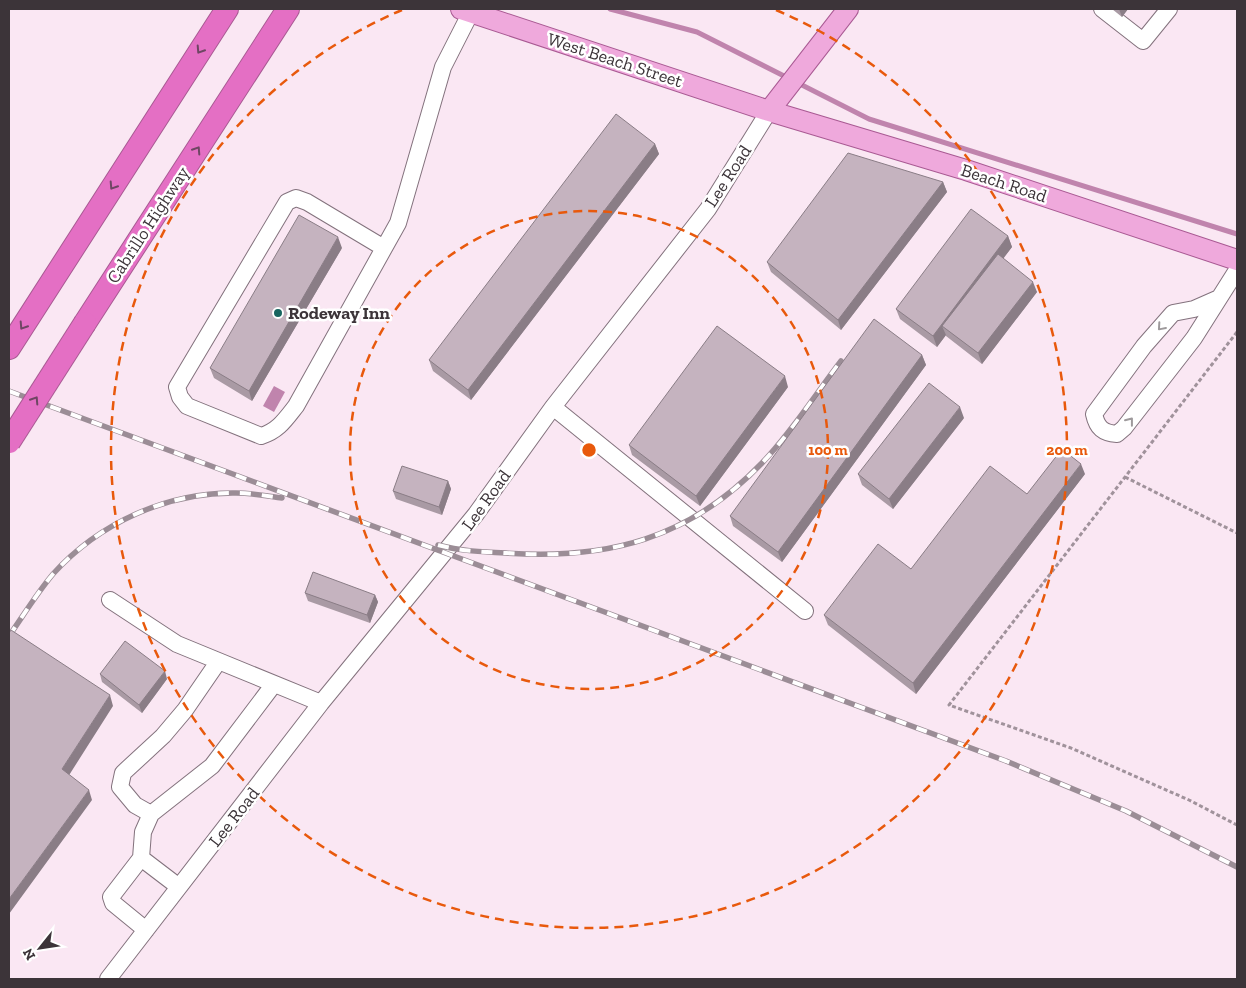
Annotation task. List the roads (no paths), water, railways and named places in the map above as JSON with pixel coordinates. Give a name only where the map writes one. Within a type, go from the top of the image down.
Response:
[{"type":"highway","points":[[9,348],[227,9]]},
{"type":"highway","name":"Cabrillo Highway","points":[[9,442],[286,11]]},
{"type":"main road","name":"Lee Road","points":[[769,111],[848,9]]},
{"type":"main road","name":"West Beach Street","points":[[466,10],[769,111]]},
{"type":"main road","name":"Beach Road","points":[[769,111],[966,170],[1237,260]]},
{"type":"street","points":[[1102,9],[1143,41],[1169,9]]},
{"type":"street","points":[[384,248],[307,202],[296,198],[287,202],[177,387],[180,397],[187,406],[261,436],[272,433],[296,406],[398,223],[443,67],[466,10]]},
{"type":"street","name":"Lee Road","points":[[108,979],[321,703],[454,543],[552,407],[708,209],[769,111]]},
{"type":"street","points":[[1219,298],[1194,308],[1173,313],[1144,346],[1094,414],[1100,429],[1108,433],[1117,434],[1124,428],[1194,338],[1237,270]]},
{"type":"street","points":[[552,407],[805,611]]},
{"type":"street","points":[[110,600],[177,644],[321,703]]},
{"type":"street","points":[[151,814],[135,805],[120,787],[124,773],[162,736],[184,710],[218,662]]},
{"type":"street","points":[[146,930],[113,903],[111,897],[141,858],[143,832],[151,814],[212,766],[274,684]]},
{"type":"street","points":[[141,858],[179,887]]},
{"type":"waterway","points":[[610,9],[697,32],[788,78]]},
{"type":"waterway","points":[[796,82],[869,119],[1237,234]]},
{"type":"railway","points":[[438,545],[463,550],[489,552],[579,553],[613,548],[645,539],[676,527],[706,510],[734,489],[762,463],[793,427],[841,361]]},
{"type":"railway","points":[[9,391],[1006,761],[1126,811],[1237,867]]},
{"type":"railway","points":[[9,636],[47,581],[71,556],[91,540],[136,514],[185,498],[210,494],[242,493],[282,498]]},
{"type":"place","name":"Rodeway Inn","points":[[278,313]]}]
